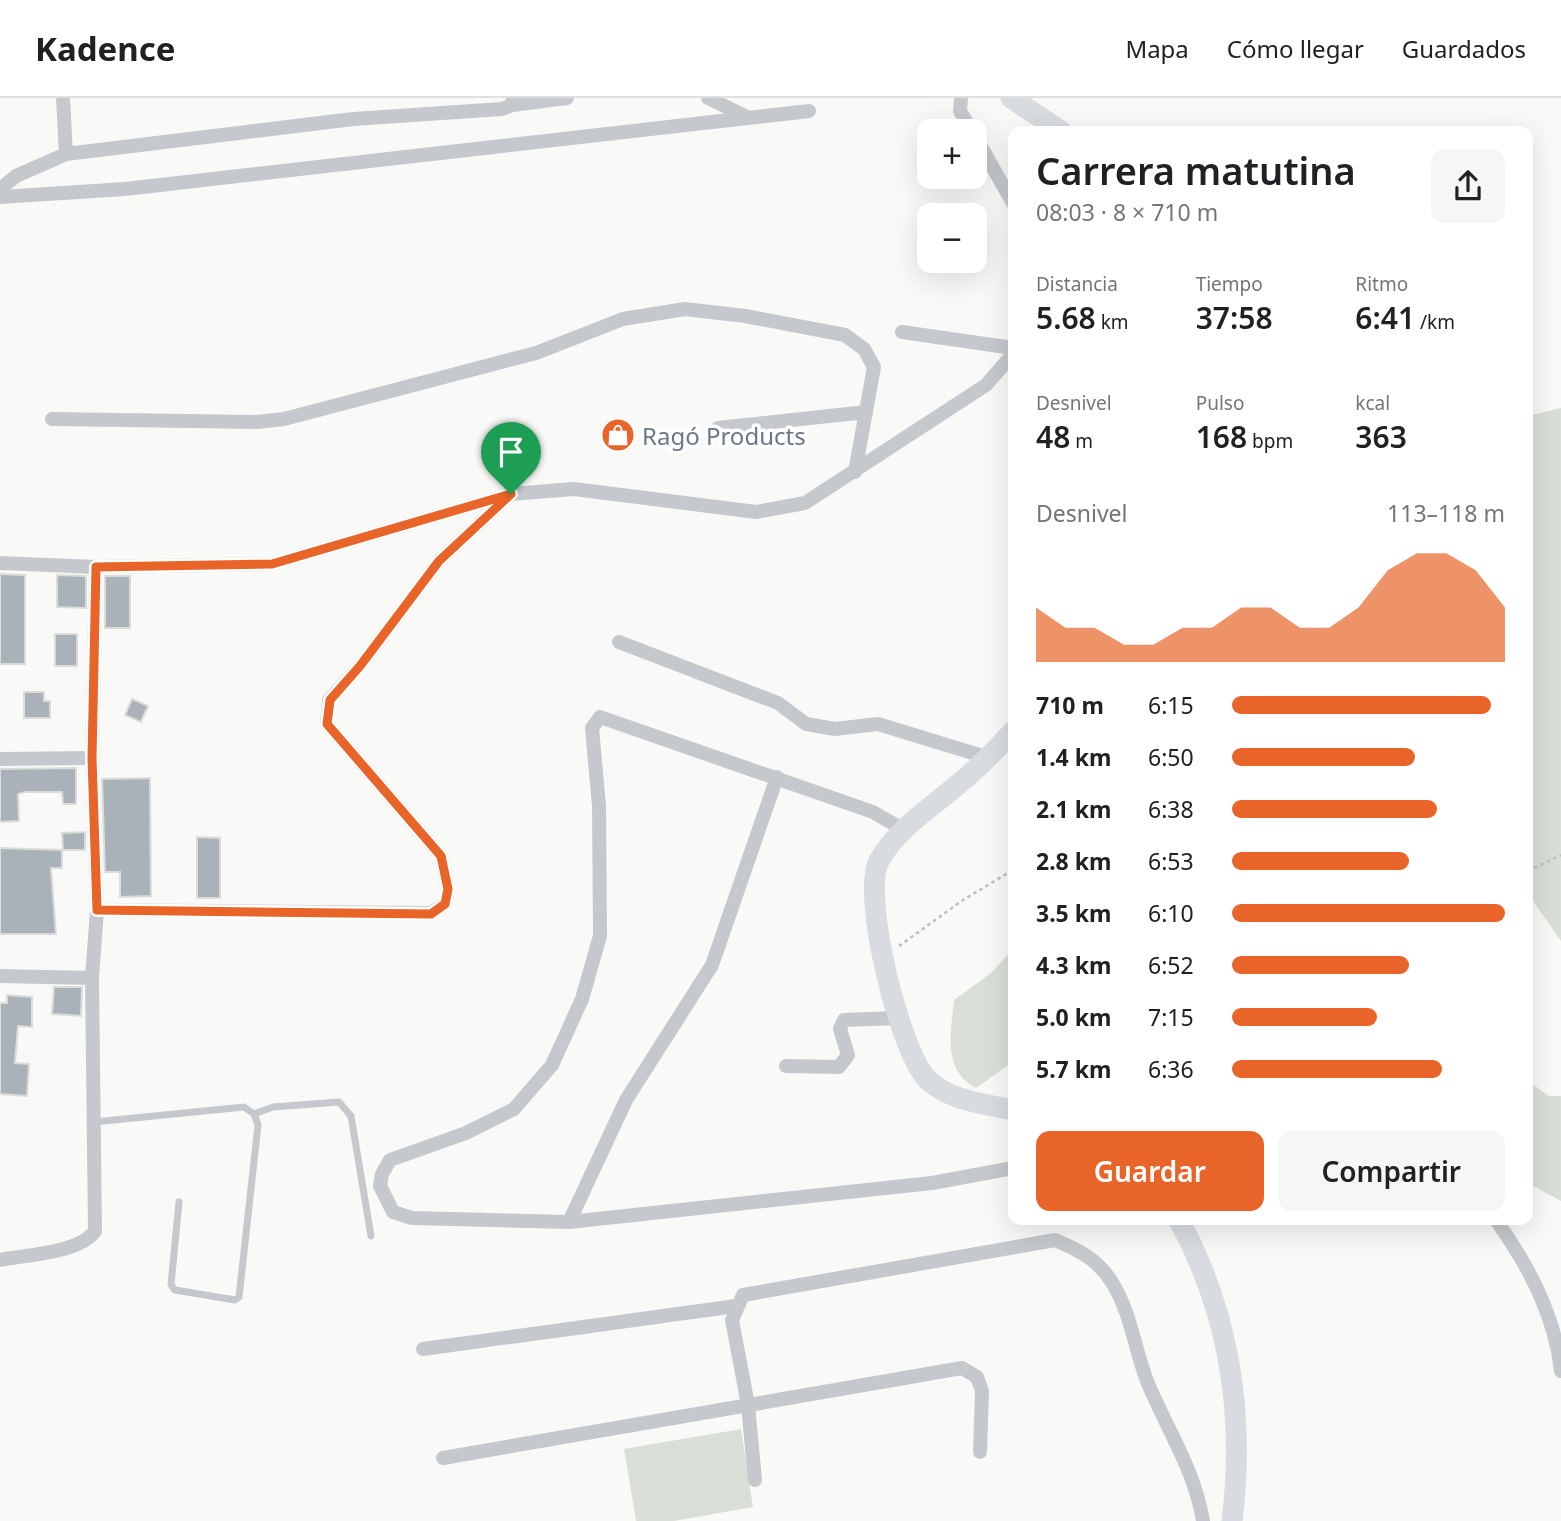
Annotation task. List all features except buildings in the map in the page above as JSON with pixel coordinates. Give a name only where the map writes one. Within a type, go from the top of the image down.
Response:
[{"type":"main road","points":[[1011,98],[1053,126]]},
{"type":"main road","points":[[1008,737],[989,758],[904,830],[886,850],[873,878],[883,959],[910,1052],[926,1079],[959,1098],[1008,1109]]},
{"type":"main road","points":[[1181,1225],[1213,1292],[1233,1372],[1237,1428],[1236,1486],[1232,1521]]},
{"type":"street","points":[[64,98],[66,154]]},
{"type":"street","points":[[0,189],[16,176],[66,154],[353,119],[502,109],[513,102],[567,98]]},
{"type":"street","points":[[708,98],[715,104],[751,119]]},
{"type":"street","points":[[961,98],[960,111],[965,119]]},
{"type":"street","points":[[0,197],[125,189],[809,111]]},
{"type":"street","points":[[987,157],[1008,194]]},
{"type":"street","points":[[52,419],[257,422],[284,419],[536,353],[623,319],[685,309],[746,316],[845,335],[864,349],[874,367],[855,472]]},
{"type":"street","points":[[902,332],[1008,350]]},
{"type":"street","points":[[0,563],[96,567],[272,564],[511,494],[574,489],[756,512],[805,503],[986,385],[1008,357]]},
{"type":"street","points":[[718,428],[866,412]]},
{"type":"street","points":[[97,910],[431,914],[445,904],[448,889],[441,856],[327,724],[330,700],[360,666],[439,561],[511,494]]},
{"type":"street","points":[[0,1260],[75,1246],[90,1238],[95,1231],[92,978],[97,910],[92,758],[96,567]]},
{"type":"street","points":[[619,642],[778,703],[806,724],[835,729],[878,724],[989,758]]},
{"type":"street","points":[[904,830],[873,812],[605,717],[595,720],[592,728],[599,806],[600,936],[582,999],[552,1065],[514,1109],[466,1133],[390,1160],[382,1174],[381,1193],[393,1212],[412,1218],[569,1222],[932,1183],[1008,1169]]},
{"type":"street","points":[[0,759],[92,758]]},
{"type":"street","points":[[569,1222],[626,1100],[712,965],[777,778]]},
{"type":"street","points":[[0,976],[92,978]]},
{"type":"street","points":[[786,1066],[839,1067],[848,1055],[840,1029],[844,1020],[899,1018]]},
{"type":"street","points":[[1500,1225],[1526,1262],[1559,1350],[1561,1371]]},
{"type":"street","points":[[755,1480],[748,1405],[732,1320],[743,1295],[1055,1240],[1088,1254],[1113,1284],[1131,1328],[1147,1381],[1197,1487],[1203,1521]]},
{"type":"street","points":[[423,1349],[736,1306]]},
{"type":"street","points":[[443,1458],[968,1370],[977,1377],[982,1391],[980,1452]]},
{"type":"lane","points":[[254,1114],[273,1107],[339,1102],[346,1107],[351,1116],[371,1236]]},
{"type":"lane","points":[[94,1122],[244,1107],[254,1114],[258,1125],[239,1297],[235,1300],[176,1290],[171,1285],[179,1202]]},
{"type":"path","points":[[1533,869],[1561,855]]},
{"type":"path","points":[[883,959],[963,900],[1008,873]]},
{"type":"shaded area","points":[[1561,408],[1561,941],[1533,901],[1533,415]]},
{"type":"shaded area","points":[[1008,954],[1008,1066],[976,1088],[965,1080],[953,1061],[951,1037],[954,1000],[991,973]]},
{"type":"shaded area","points":[[1533,1085],[1549,1096],[1561,1096],[1561,1201],[1533,1186]]},
{"type":"shaded area","points":[[741,1429],[753,1507],[674,1521],[636,1521],[624,1449]]},
{"type":"place","name":"Ragó Products","points":[[618,435]]},
{"type":"route","points":[[511,494],[439,561],[360,666],[330,700],[327,724],[441,856],[448,889],[445,904],[431,914],[97,910],[92,758],[96,567],[272,564],[511,494]]}]
